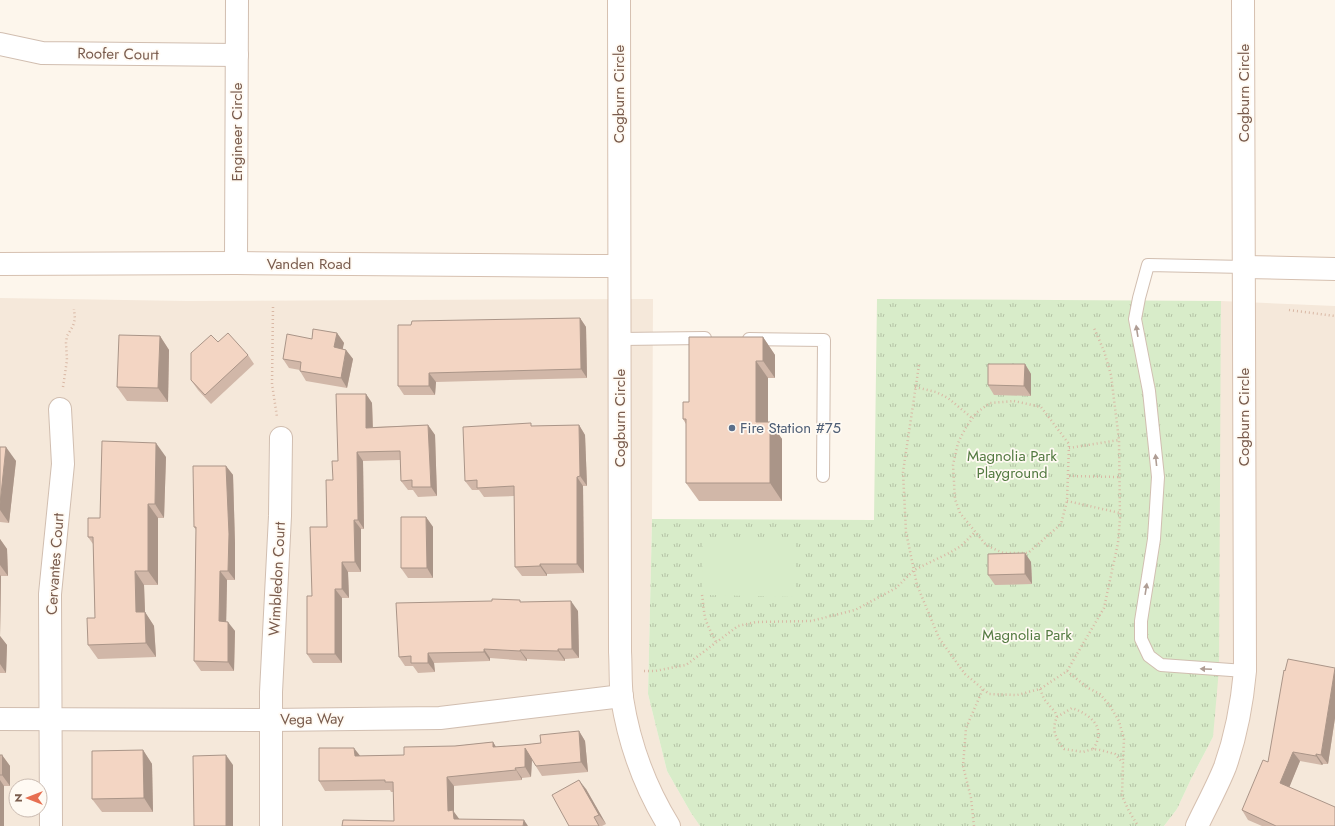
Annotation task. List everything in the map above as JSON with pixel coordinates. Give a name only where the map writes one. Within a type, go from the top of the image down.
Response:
[{"type":"street","name":"Engineer Circle","points":[[236,263],[237,0]]},
{"type":"street","name":"Cogburn Circle","points":[[619,0],[620,652],[622,696],[629,734],[638,761],[656,804],[669,826]]},
{"type":"street","name":"Cogburn Circle","points":[[1197,826],[1224,768],[1235,734],[1242,702],[1245,671],[1245,267],[1243,0]]},
{"type":"street","name":"Roofer Court","points":[[0,44],[42,53],[237,55]]},
{"type":"street","name":"Vanden Road","points":[[0,264],[236,263],[619,266]]},
{"type":"street","points":[[1245,267],[1335,269]]},
{"type":"street","name":"Cervantes Court","points":[[50,826],[50,594],[63,464],[60,409]]},
{"type":"street","name":"Wimbledon Court","points":[[271,826],[271,692],[280,516],[281,438]]},
{"type":"street","name":"Vega Way","points":[[0,719],[271,720],[440,718],[622,696]]},
{"type":"lane","points":[[1245,267],[1148,265],[1135,319],[1149,391],[1158,477],[1154,539],[1141,621],[1141,639],[1149,656],[1161,666],[1245,671]]},
{"type":"lane","points":[[620,339],[714,338]]},
{"type":"lane","points":[[738,338],[824,340],[823,476]]},
{"type":"path","points":[[273,307],[272,384],[281,438]]},
{"type":"path","points":[[60,409],[67,360],[66,343],[67,336],[75,319],[74,308]]},
{"type":"path","points":[[1289,310],[1335,316]]},
{"type":"path","points":[[919,365],[903,472],[906,532],[917,584],[939,638],[966,674],[989,694],[1017,695],[1040,689],[1067,671],[1104,608],[1118,543],[1120,513],[1119,440],[1111,374],[1104,351],[1094,328]]},
{"type":"path","points":[[915,387],[936,392],[948,398],[972,418]]},
{"type":"path","points":[[1014,400],[1041,407],[1069,444],[1069,448],[1067,502],[1061,524],[1028,553],[1003,554],[986,545],[960,513],[955,499],[953,465],[958,443],[965,429],[976,413],[990,403],[1014,400]]},
{"type":"path","points":[[1069,448],[1119,440]]},
{"type":"path","points":[[1069,476],[1119,477]]},
{"type":"path","points":[[1067,502],[1120,513]]},
{"type":"path","points":[[642,671],[655,671],[686,665],[738,626],[756,622],[811,621],[855,610],[896,588],[914,570],[961,546],[975,532]]},
{"type":"path","points":[[702,595],[704,612],[708,626],[716,642]]},
{"type":"path","points":[[1067,671],[1088,688],[1100,694],[1110,706],[1119,721],[1124,739],[1122,796],[1138,826]]},
{"type":"path","points":[[974,826],[971,798],[963,766],[966,728],[983,689]]},
{"type":"path","points":[[1040,689],[1044,699],[1055,712],[1057,717]]},
{"type":"path","points":[[1092,749],[1097,743],[1098,735],[1097,725],[1091,717],[1072,708],[1057,717],[1054,723],[1056,739],[1064,749],[1083,752],[1092,749],[1100,750],[1114,754],[1123,763]]},
{"type":"shaded area","points":[[0,298],[187,301],[653,299],[652,519],[648,694],[667,771],[700,826],[0,826]]},
{"type":"shaded area","points":[[1221,301],[1335,306],[1335,826],[1164,826],[1177,809],[1213,737]]},
{"type":"green space","name":"Magnolia Park","points":[[877,299],[1221,301],[1219,669],[1213,737],[1177,809],[1164,826],[700,826],[667,771],[648,694],[652,519],[874,520]]},
{"type":"green space","points":[[703,540],[796,540],[796,597],[702,595]]},
{"type":"building","points":[[580,318],[581,369],[429,373],[429,386],[398,386],[398,325],[411,325],[412,321]]},
{"type":"building","points":[[313,329],[337,333],[334,347],[346,350],[341,378],[300,371],[301,362],[283,359],[287,334],[312,339]]},
{"type":"building","points":[[228,333],[248,355],[205,395],[191,380],[191,353],[211,335],[218,342]]},
{"type":"building","points":[[119,335],[160,336],[158,388],[117,387]]},
{"type":"building","name":"Fire Station #75","points":[[689,337],[763,337],[763,361],[756,361],[756,422],[770,422],[770,483],[686,483],[686,419],[683,419],[683,402],[689,402]]},
{"type":"building","points":[[988,364],[1025,364],[1024,386],[988,385]]},
{"type":"building","points":[[336,394],[366,394],[366,428],[428,425],[431,487],[412,487],[412,480],[401,481],[400,451],[357,452],[358,520],[354,520],[355,562],[342,562],[342,589],[335,589],[335,654],[307,654],[307,596],[312,596],[310,527],[327,527],[326,480],[333,480],[332,461],[338,461]]},
{"type":"building","points":[[531,423],[531,426],[579,425],[580,476],[577,477],[577,564],[540,564],[540,566],[515,567],[514,486],[477,488],[477,480],[465,481],[463,427]]},
{"type":"building","points":[[102,441],[156,443],[155,504],[148,504],[148,571],[135,571],[136,612],[145,612],[146,643],[88,645],[87,618],[95,618],[93,537],[88,537],[88,518],[100,518]]},
{"type":"building","points":[[0,447],[6,447],[0,504]]},
{"type":"building","points":[[193,466],[226,466],[229,534],[228,571],[220,571],[219,621],[228,622],[228,662],[194,661],[196,527],[194,527]]},
{"type":"building","points":[[401,517],[426,517],[427,568],[401,568]]},
{"type":"building","points":[[1025,553],[1025,574],[988,575],[988,554]]},
{"type":"building","points":[[492,599],[520,600],[520,602],[571,601],[572,649],[558,649],[558,651],[520,651],[484,649],[484,652],[428,653],[428,663],[411,663],[411,656],[399,657],[396,603],[492,601]]},
{"type":"building","points":[[1288,659],[1335,668],[1321,755],[1316,754],[1316,756],[1293,752],[1280,783],[1335,807],[1335,826],[1276,826],[1242,810],[1263,760],[1268,762],[1284,670],[1285,671]]},
{"type":"building","points":[[579,731],[581,762],[536,766],[525,748],[525,767],[515,768],[516,770],[447,777],[448,811],[453,810],[454,819],[524,820],[523,826],[342,826],[343,820],[394,821],[393,782],[385,782],[385,780],[319,781],[319,748],[354,748],[355,756],[404,755],[404,747],[455,746],[493,742],[493,747],[523,745],[541,743],[540,735]]},
{"type":"building","points":[[143,750],[144,798],[92,799],[92,751]]},
{"type":"building","points":[[0,755],[2,755],[2,775],[0,775]]},
{"type":"building","points":[[226,755],[226,826],[194,826],[193,756]]},
{"type":"building","points":[[579,780],[599,815],[594,817],[599,826],[569,826],[552,795]]},
{"type":"place","name":"Fire Station #75","points":[[732,428]]},
{"type":"park label","name":"Magnolia Park Playground","points":[[1012,464]]}]
